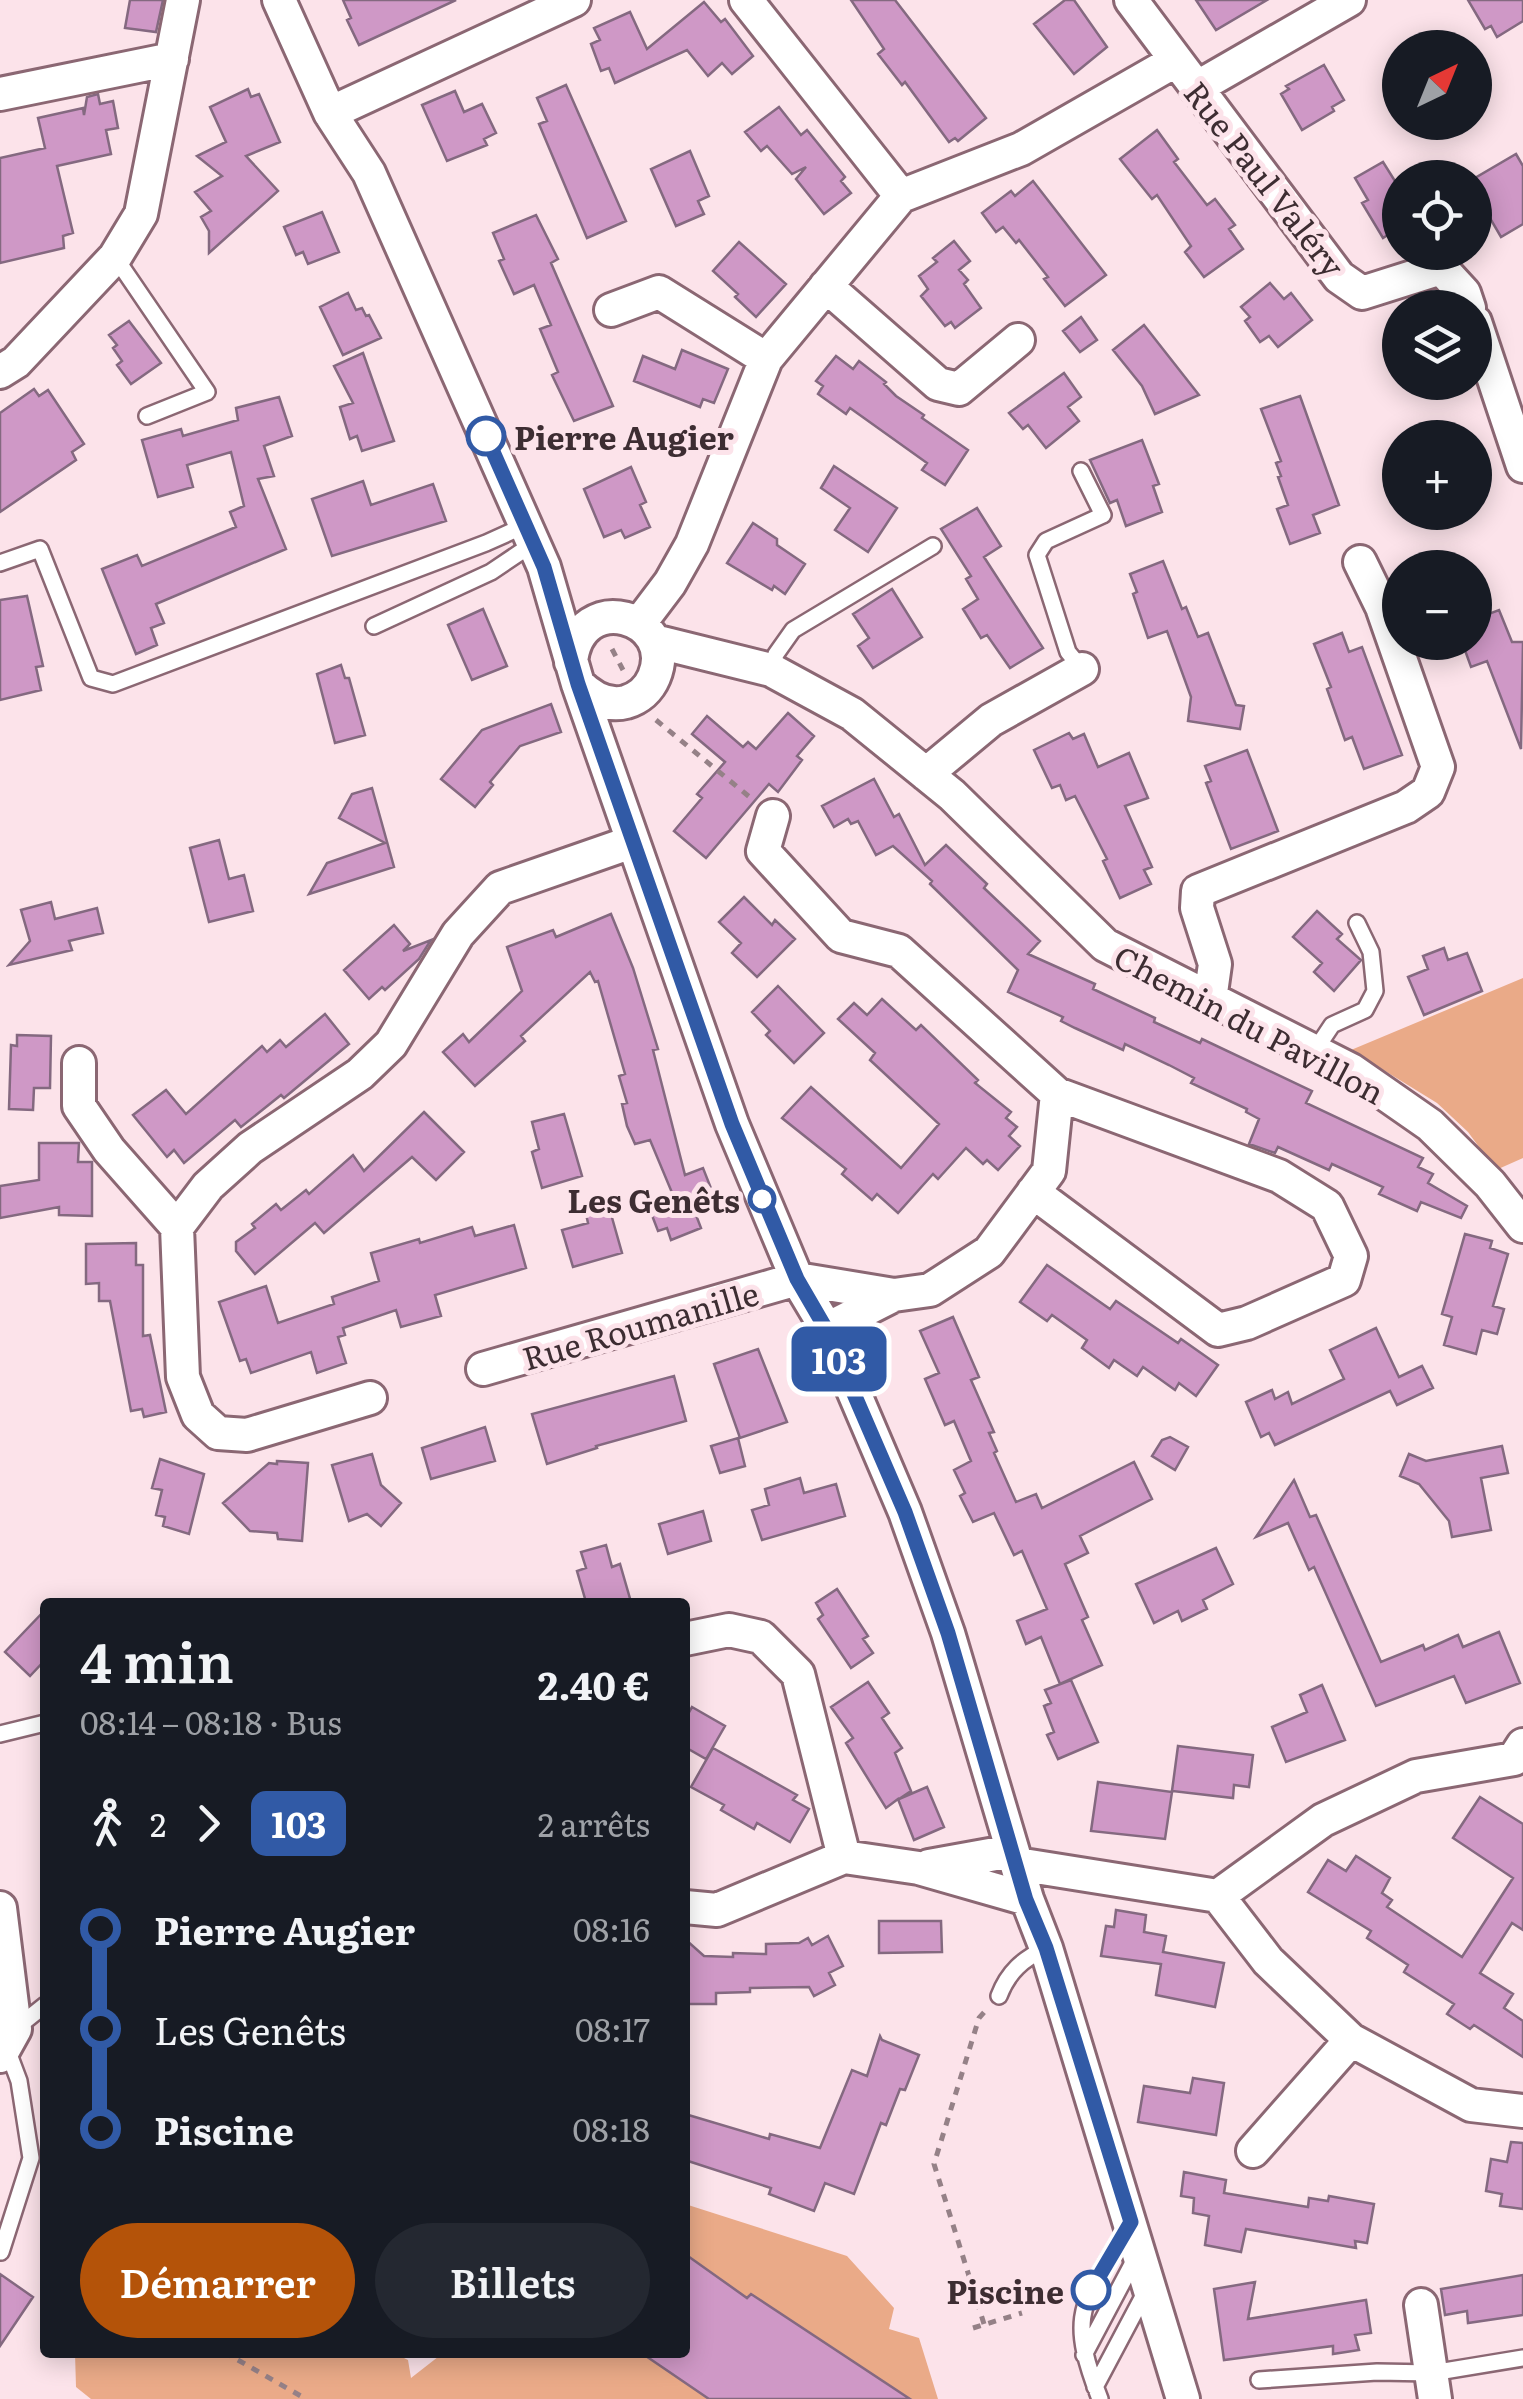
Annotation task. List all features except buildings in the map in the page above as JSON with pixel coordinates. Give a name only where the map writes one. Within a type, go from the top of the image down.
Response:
[{"type":"street","points":[[0,372],[16,362],[116,257],[141,214],[183,0]]},
{"type":"street","points":[[279,0],[330,113],[369,172],[535,545],[574,673],[732,1124],[797,1279],[826,1329],[905,1512],[948,1633],[1026,1900],[1046,1948],[1183,2399]]},
{"type":"street","points":[[330,113],[574,0]]},
{"type":"street","points":[[746,0],[901,196]]},
{"type":"street","name":"Rue Paul Valéry","points":[[1131,0],[1339,277],[1362,292],[1441,268],[1461,290]]},
{"type":"street","points":[[1196,88],[1349,0]]},
{"type":"street","points":[[0,94],[172,59]]},
{"type":"street","points":[[727,657],[644,689],[626,702],[594,698],[574,673],[578,636],[627,625],[670,584],[692,544],[766,359],[901,196],[1022,149],[1175,61]]},
{"type":"street","points":[[826,286],[938,384],[959,389],[1018,340]]},
{"type":"street","points":[[611,310],[659,292],[766,359]]},
{"type":"street","points":[[1492,373],[1523,466]]},
{"type":"street","name":"Chemin du Pavillon","points":[[535,545],[574,598],[627,625],[771,670],[852,714],[952,796],[1105,946],[1352,1070],[1430,1125],[1517,1210]]},
{"type":"street","points":[[1210,1000],[1214,964],[1196,908],[1198,891],[1406,807],[1428,792],[1438,767],[1382,607],[1360,562]]},
{"type":"street","points":[[618,797],[619,736],[657,668],[627,625]]},
{"type":"street","points":[[926,774],[991,720],[1082,670]]},
{"type":"street","points":[[773,816],[763,851],[841,936],[898,951],[1057,1094],[1279,1176],[1327,1206],[1351,1256],[1344,1280],[1248,1323],[1218,1330],[1033,1192]]},
{"type":"street","points":[[177,1226],[208,1186],[250,1148],[360,1074],[390,1044],[458,934],[500,888],[632,842]]},
{"type":"street","points":[[79,1063],[79,1106],[109,1150],[177,1226],[183,1377],[198,1415],[218,1433],[247,1434],[370,1398]]},
{"type":"street","points":[[797,1279],[894,1294],[930,1290],[989,1252],[1049,1171],[1057,1094]]},
{"type":"street","name":"Rue Roumanille","points":[[483,1369],[797,1279]]},
{"type":"street","points":[[826,1329],[894,1294]]},
{"type":"street","points":[[690,1638],[729,1630],[760,1637],[798,1674],[844,1858]]},
{"type":"street","points":[[1218,1896],[1323,1820],[1416,1776],[1520,1758]]},
{"type":"street","points":[[690,1907],[717,1910],[844,1858],[920,1868],[1026,1900]]},
{"type":"street","points":[[920,1868],[1015,1858],[1218,1896],[1268,1961],[1350,2040],[1471,2105],[1523,2111]]},
{"type":"street","points":[[0,1908],[7,2043]]},
{"type":"street","points":[[1253,2150],[1350,2040]]},
{"type":"street","points":[[1421,2305],[1433,2386]]},
{"type":"lane","points":[[116,257],[207,392],[147,416]]},
{"type":"lane","points":[[1081,471],[1103,515],[1046,541],[1037,555],[1068,652],[1082,670]]},
{"type":"lane","points":[[0,563],[40,549],[91,678],[113,684],[486,543],[535,545]]},
{"type":"lane","points":[[374,626],[491,572],[535,545]]},
{"type":"lane","points":[[771,670],[776,654],[792,630],[932,546]]},
{"type":"lane","points":[[1314,1052],[1332,1025],[1365,1010],[1375,991],[1371,952],[1357,923]]},
{"type":"lane","points":[[0,1734],[40,1724]]},
{"type":"lane","points":[[1000,1996],[1005,1981],[1024,1959],[1046,1948]]},
{"type":"lane","points":[[1,2252],[31,2158],[19,2082],[7,2043],[40,2010]]},
{"type":"lane","points":[[1084,2355],[1135,2237]]},
{"type":"lane","points":[[1098,2393],[1080,2339],[1083,2308],[1135,2237]]},
{"type":"lane","points":[[1098,2393],[1150,2284]]},
{"type":"lane","points":[[1259,2380],[1378,2372],[1433,2386],[1523,2358]]},
{"type":"path","points":[[627,625],[651,716],[773,816]]},
{"type":"path","points":[[984,2324],[934,2164],[979,2018],[1000,1996]]},
{"type":"path","points":[[973,2328],[1022,2312]]},
{"type":"path","points":[[234,2358],[306,2399]]},
{"type":"shaded area","points":[[1523,978],[1523,1158],[1496,1170],[1468,1132],[1437,1103],[1351,1050]]},
{"type":"shaded area","points":[[690,2206],[847,2256],[894,2308],[889,2329],[919,2338],[938,2399],[91,2399],[76,2387],[75,2358],[404,2358],[408,2360],[411,2378],[437,2358],[690,2358]]},
{"type":"bus line","name":"103","points":[[486,436],[544,567],[578,684],[732,1124],[797,1279],[826,1329],[905,1512],[948,1633],[1026,1900],[1046,1948],[1131,2222],[1091,2290]]},
{"type":"place","name":"Pierre Augier","points":[[486,436]]},
{"type":"place","name":"Les Genêts","points":[[762,1199]]},
{"type":"place","name":"Piscine","points":[[1091,2290]]}]
